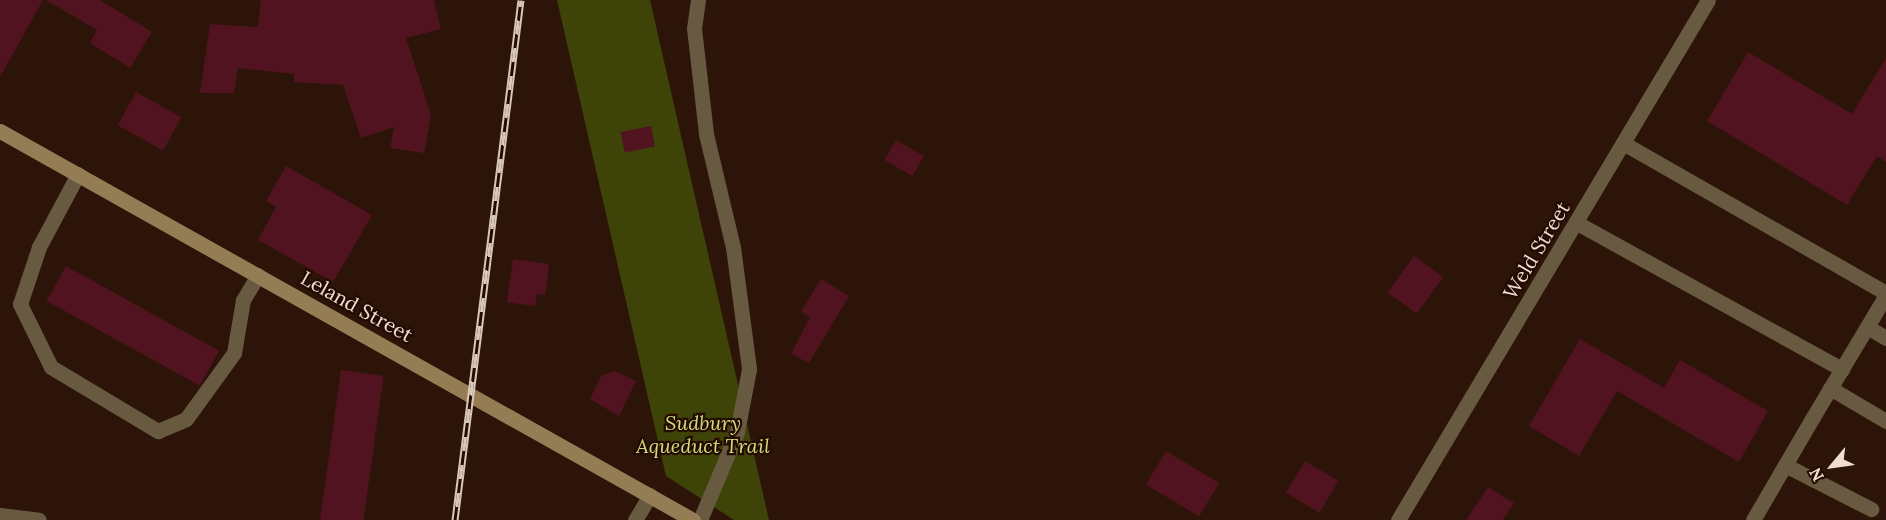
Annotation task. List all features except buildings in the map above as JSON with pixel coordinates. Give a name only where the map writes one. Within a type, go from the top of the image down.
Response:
[{"type":"street","points":[[698,0],[694,28],[706,134],[733,247],[749,369],[737,432],[700,520]]},
{"type":"street","name":"Weld Street","points":[[1398,520],[1577,224],[1707,0]]},
{"type":"street","name":"Leland Street","points":[[0,131],[693,520]]},
{"type":"street","points":[[1623,143],[1886,294],[1753,520]]},
{"type":"street","points":[[78,174],[39,247],[20,304],[51,367],[158,431],[186,419],[234,353],[243,300],[258,275]]},
{"type":"street","points":[[1577,224],[1842,369]]},
{"type":"street","points":[[1867,327],[1886,338]]},
{"type":"street","points":[[1830,388],[1886,421]]},
{"type":"street","points":[[1785,465],[1871,509]]},
{"type":"street","points":[[635,520],[650,495]]},
{"type":"street","points":[[0,515],[39,520]]},
{"type":"green space","name":"Sudbury Aqueduct Trail","points":[[557,0],[650,0],[769,520],[734,520],[666,476]]},
{"type":"railway","points":[[455,520],[521,0]]}]
